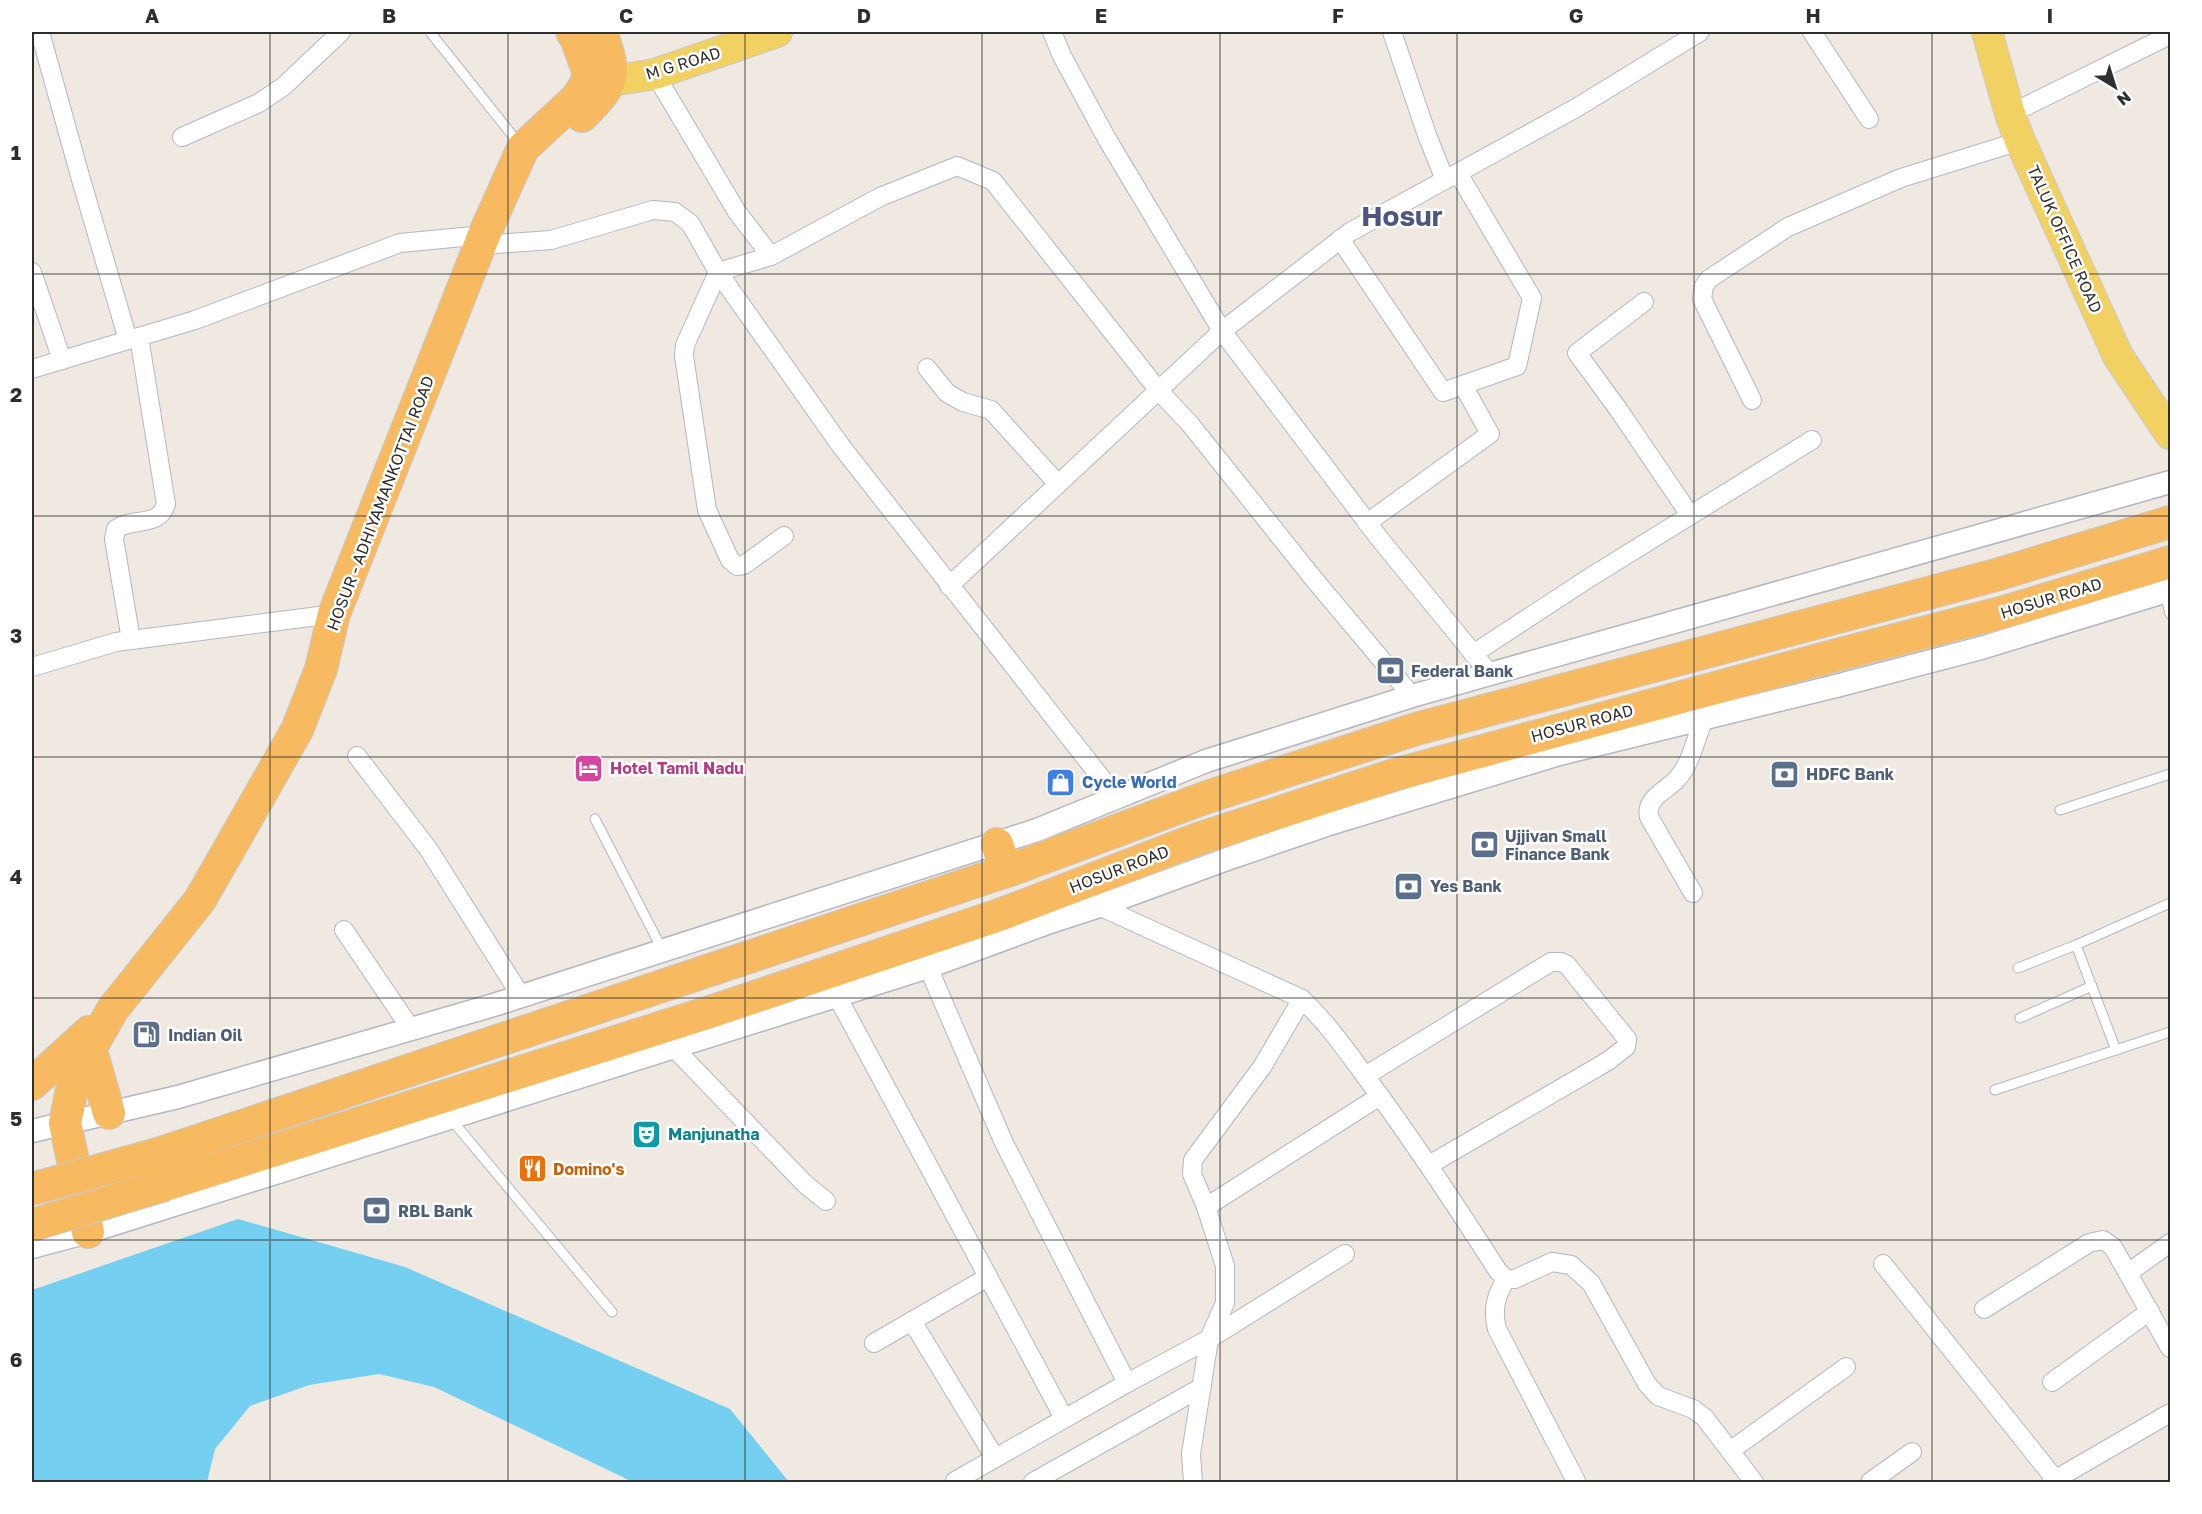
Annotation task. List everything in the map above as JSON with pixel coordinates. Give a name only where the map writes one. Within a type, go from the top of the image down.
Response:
[{"type":"highway","points":[[585,33],[588,71],[599,82]]},
{"type":"highway","name":"HOSUR - ADHIYAMANKOTTAI ROAD","points":[[88,1232],[65,1123],[79,1068],[113,1009],[200,900],[297,730],[321,669],[334,614],[483,240],[523,148],[577,98],[599,82]]},
{"type":"highway","name":"HOSUR - ADHIYAMANKOTTAI ROAD","points":[[508,183],[542,155],[596,102],[599,82]]},
{"type":"highway","points":[[32,1189],[158,1154],[1005,861],[1416,729],[1996,575],[2170,522]]},
{"type":"highway","name":"HOSUR ROAD","points":[[32,1225],[1003,922],[1198,839],[1394,775],[2004,612],[2170,562]]},
{"type":"highway","points":[[32,1084],[113,1009]]},
{"type":"highway","points":[[90,1047],[109,1113]]},
{"type":"main road","name":"M G ROAD","points":[[599,82],[655,74],[777,32]]},
{"type":"main road","name":"TALUK OFFICE ROAD","points":[[1987,32],[2015,127],[2118,356],[2170,434]]},
{"type":"street","points":[[40,32],[80,176],[134,338],[166,504],[164,513],[155,519],[123,524],[116,529],[114,539],[131,640]]},
{"type":"street","points":[[182,136],[259,103],[284,86],[341,32]]},
{"type":"street","points":[[1053,32],[1062,56],[1107,139],[1222,331],[1367,523],[1490,674]]},
{"type":"street","points":[[1340,239],[1443,392],[1518,366],[1532,297],[1427,135],[1392,32]]},
{"type":"street","points":[[949,586],[1222,331],[1350,231],[1576,108],[1700,32]]},
{"type":"street","points":[[1812,32],[1869,119]]},
{"type":"street","points":[[1752,400],[1702,299],[1704,286],[1709,279],[1788,227],[2015,127],[2170,34]]},
{"type":"street","points":[[655,74],[736,212],[771,256]]},
{"type":"street","points":[[784,536],[744,565],[736,566],[730,560],[707,510],[684,356],[685,345],[718,272],[771,256],[880,197],[957,166],[993,181],[1158,391],[1190,424],[1313,578],[1412,696]]},
{"type":"street","points":[[32,369],[227,308],[400,243],[551,240],[653,210],[675,212],[690,223],[718,272],[841,446],[1117,798]]},
{"type":"street","points":[[32,272],[62,360]]},
{"type":"street","points":[[1644,302],[1577,353],[1690,514]]},
{"type":"street","points":[[927,368],[947,393],[963,402],[991,410],[1059,484]]},
{"type":"street","points":[[1367,523],[1490,434],[1464,385]]},
{"type":"street","points":[[1473,654],[1690,514],[1812,440]]},
{"type":"street","points":[[32,1131],[210,1089],[663,951],[1005,861],[1037,830],[1206,761],[1412,696],[2170,482]]},
{"type":"street","points":[[32,1247],[88,1232],[928,967],[1003,922],[1099,906],[1329,824],[1559,754],[1981,648],[2168,591]]},
{"type":"street","points":[[32,667],[116,642],[334,614]]},
{"type":"street","points":[[1693,893],[1647,810],[1650,802],[1685,768],[1704,718]]},
{"type":"street","points":[[357,756],[429,850],[520,996]]},
{"type":"street","points":[[1099,906],[1302,999],[1322,1018],[1380,1096],[1429,1165],[1498,1271],[1506,1279],[1515,1279],[1552,1262],[1571,1265],[1591,1283],[1647,1384],[1658,1396],[1693,1409],[1704,1417],[1754,1482]]},
{"type":"street","points":[[344,930],[411,1029]]},
{"type":"street","points":[[1365,1076],[1551,962],[1561,962],[1567,965],[1627,1039],[1626,1047],[1608,1061],[1429,1165]]},
{"type":"street","points":[[928,967],[1004,1143],[1077,1288],[1127,1383],[1129,1382]]},
{"type":"street","points":[[837,996],[1064,1418]]},
{"type":"street","points":[[1189,1481],[1209,1339],[1225,1303],[1225,1266],[1206,1207],[1192,1174],[1193,1160],[1262,1067],[1302,999]]},
{"type":"street","points":[[674,1047],[805,1184],[826,1202]]},
{"type":"street","points":[[1206,1207],[1380,1096]]},
{"type":"street","points":[[1983,1309],[2089,1243],[2103,1240],[2113,1247],[2170,1348]]},
{"type":"street","points":[[2128,1273],[2170,1242]]},
{"type":"street","points":[[955,1481],[1064,1418],[1209,1339],[1345,1254]]},
{"type":"street","points":[[1883,1264],[2053,1481],[2170,1413]]},
{"type":"street","points":[[874,1343],[988,1277]]},
{"type":"street","points":[[1506,1279],[1497,1296],[1494,1316],[1497,1329],[1576,1481]]},
{"type":"street","points":[[2052,1382],[2150,1311]]},
{"type":"street","points":[[912,1321],[995,1458]]},
{"type":"street","points":[[1730,1451],[1846,1367]]},
{"type":"street","points":[[1033,1482],[1202,1387]]},
{"type":"street","points":[[1870,1482],[1912,1452]]},
{"type":"lane","points":[[430,32],[523,148]]},
{"type":"lane","points":[[2168,591],[2170,614]]},
{"type":"lane","points":[[2060,810],[2170,774]]},
{"type":"lane","points":[[595,819],[663,951]]},
{"type":"lane","points":[[2018,968],[2170,903]]},
{"type":"lane","points":[[2076,945],[2116,1050]]},
{"type":"lane","points":[[2020,1018],[2092,986]]},
{"type":"lane","points":[[1995,1090],[2170,1032]]},
{"type":"lane","points":[[450,1118],[612,1312]]},
{"type":"water","points":[[238,1219],[405,1267],[730,1409],[789,1482],[633,1482],[434,1387],[379,1374],[309,1385],[250,1406],[215,1449],[207,1482],[32,1482],[32,1290]]},
{"type":"place","name":"Federal Bank","points":[[1390,671]]},
{"type":"place","name":"Hotel Tamil Nadu","points":[[589,768]]},
{"type":"place","name":"HDFC Bank","points":[[1785,774]]},
{"type":"place","name":"Cycle World","points":[[1061,782]]},
{"type":"place","name":"Ujjivan Small Finance Bank","points":[[1484,845]]},
{"type":"place","name":"Yes Bank","points":[[1409,886]]},
{"type":"place","name":"Indian Oil","points":[[147,1035]]},
{"type":"place","name":"Manjunatha","points":[[647,1134]]},
{"type":"place","name":"Domino's","points":[[532,1169]]},
{"type":"place","name":"RBL Bank","points":[[377,1211]]},
{"type":"district","name":"Hosur","points":[[1402,215]]}]
